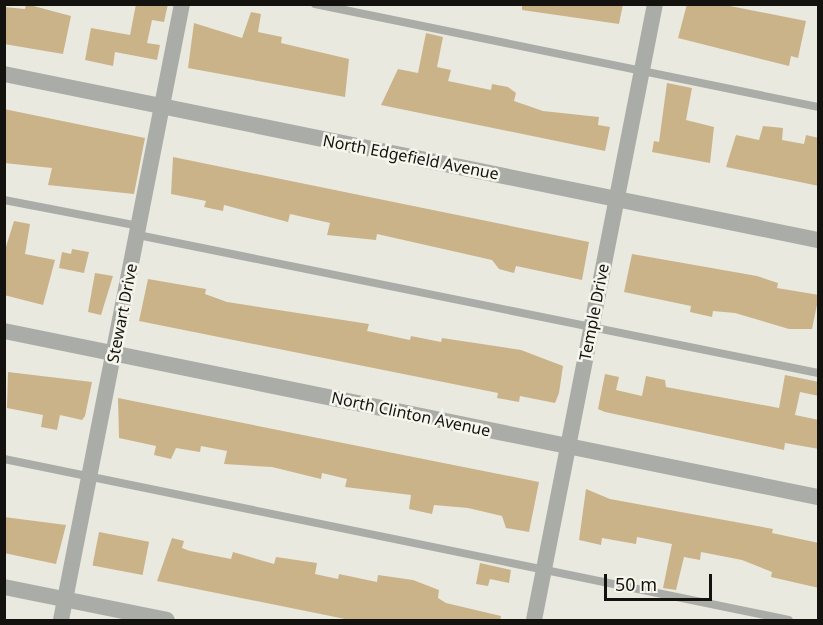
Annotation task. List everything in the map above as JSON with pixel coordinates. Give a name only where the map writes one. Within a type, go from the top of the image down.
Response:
[{"type":"street","name":"Stewart Drive","points":[[62,621],[182,4]]},
{"type":"street","name":"Temple Drive","points":[[534,621],[655,4]]},
{"type":"street","name":"North Edgefield Avenue","points":[[4,74],[819,240]]},
{"type":"street","name":"North Clinton Avenue","points":[[4,331],[819,497]]},
{"type":"street","points":[[4,587],[167,621]]},
{"type":"lane","points":[[315,4],[819,107]]},
{"type":"lane","points":[[4,200],[138,231],[819,373]]},
{"type":"lane","points":[[4,459],[789,621]]},
{"type":"building","points":[[26,4],[71,16],[63,54],[4,44],[4,7],[25,9]]},
{"type":"building","points":[[136,4],[168,4],[164,22],[152,20],[147,43],[160,45],[157,60],[115,52],[113,66],[85,60],[91,28],[130,35]]},
{"type":"building","points":[[522,4],[623,4],[619,24],[522,10]]},
{"type":"building","points":[[687,4],[720,4],[806,21],[798,58],[791,56],[789,66],[678,38]]},
{"type":"building","points":[[251,12],[261,14],[258,32],[282,37],[281,43],[349,59],[345,97],[188,68],[194,23],[242,38]]},
{"type":"building","points":[[426,33],[443,37],[437,67],[451,70],[448,81],[491,90],[492,84],[508,87],[516,93],[514,101],[543,111],[599,117],[598,125],[610,127],[605,151],[381,105],[398,69],[418,73]]},
{"type":"building","points":[[667,83],[692,88],[686,120],[714,127],[710,163],[652,152],[654,141],[659,142]]},
{"type":"building","points":[[4,109],[145,138],[134,194],[48,185],[52,168],[4,163]]},
{"type":"building","points":[[763,126],[783,128],[782,140],[804,144],[806,135],[819,138],[819,186],[726,167],[736,135],[759,140]]},
{"type":"building","points":[[173,157],[589,242],[582,280],[516,266],[514,273],[499,269],[492,260],[377,234],[376,240],[327,235],[330,223],[290,214],[288,222],[224,205],[223,211],[204,207],[206,201],[171,194]]},
{"type":"building","points":[[14,221],[30,224],[25,254],[55,260],[43,305],[4,295],[4,253]]},
{"type":"building","points":[[72,249],[89,252],[84,273],[59,268],[62,252],[71,254]]},
{"type":"building","points":[[632,254],[757,276],[778,283],[777,288],[819,295],[812,329],[789,329],[735,313],[713,311],[712,317],[690,312],[691,306],[624,292]]},
{"type":"building","points":[[95,273],[113,276],[101,315],[88,312]]},
{"type":"building","points":[[148,279],[206,289],[205,294],[227,302],[369,324],[367,331],[410,340],[411,336],[441,342],[442,338],[521,350],[563,366],[559,393],[555,403],[520,396],[519,402],[497,398],[498,393],[139,321]]},
{"type":"building","points":[[8,372],[92,382],[85,416],[82,420],[60,415],[57,430],[41,427],[43,415],[7,408]]},
{"type":"building","points":[[605,374],[619,377],[616,390],[642,396],[646,376],[665,380],[666,387],[779,408],[785,375],[819,382],[819,396],[800,392],[795,415],[819,420],[819,449],[785,443],[784,450],[605,412],[598,409]]},
{"type":"building","points":[[118,398],[539,482],[529,532],[506,528],[502,516],[468,508],[434,505],[432,514],[409,509],[411,495],[345,487],[347,479],[322,473],[321,479],[272,467],[224,464],[227,451],[201,446],[200,452],[176,448],[171,459],[154,455],[156,446],[119,438]]},
{"type":"building","points":[[586,489],[610,499],[773,529],[772,533],[819,543],[819,588],[771,577],[772,572],[742,560],[701,552],[700,560],[684,557],[676,590],[663,588],[672,544],[637,537],[636,544],[602,538],[601,545],[579,540]]},
{"type":"building","points":[[4,517],[66,525],[56,564],[4,553]]},
{"type":"building","points":[[99,532],[149,542],[143,575],[93,565]]},
{"type":"building","points":[[172,538],[184,541],[182,548],[190,551],[231,559],[233,552],[274,564],[276,557],[317,563],[315,574],[338,579],[339,574],[377,582],[378,575],[413,580],[439,590],[438,598],[446,603],[501,616],[500,621],[355,621],[157,581]]},
{"type":"building","points":[[480,563],[511,570],[509,583],[490,579],[488,586],[476,584]]}]
